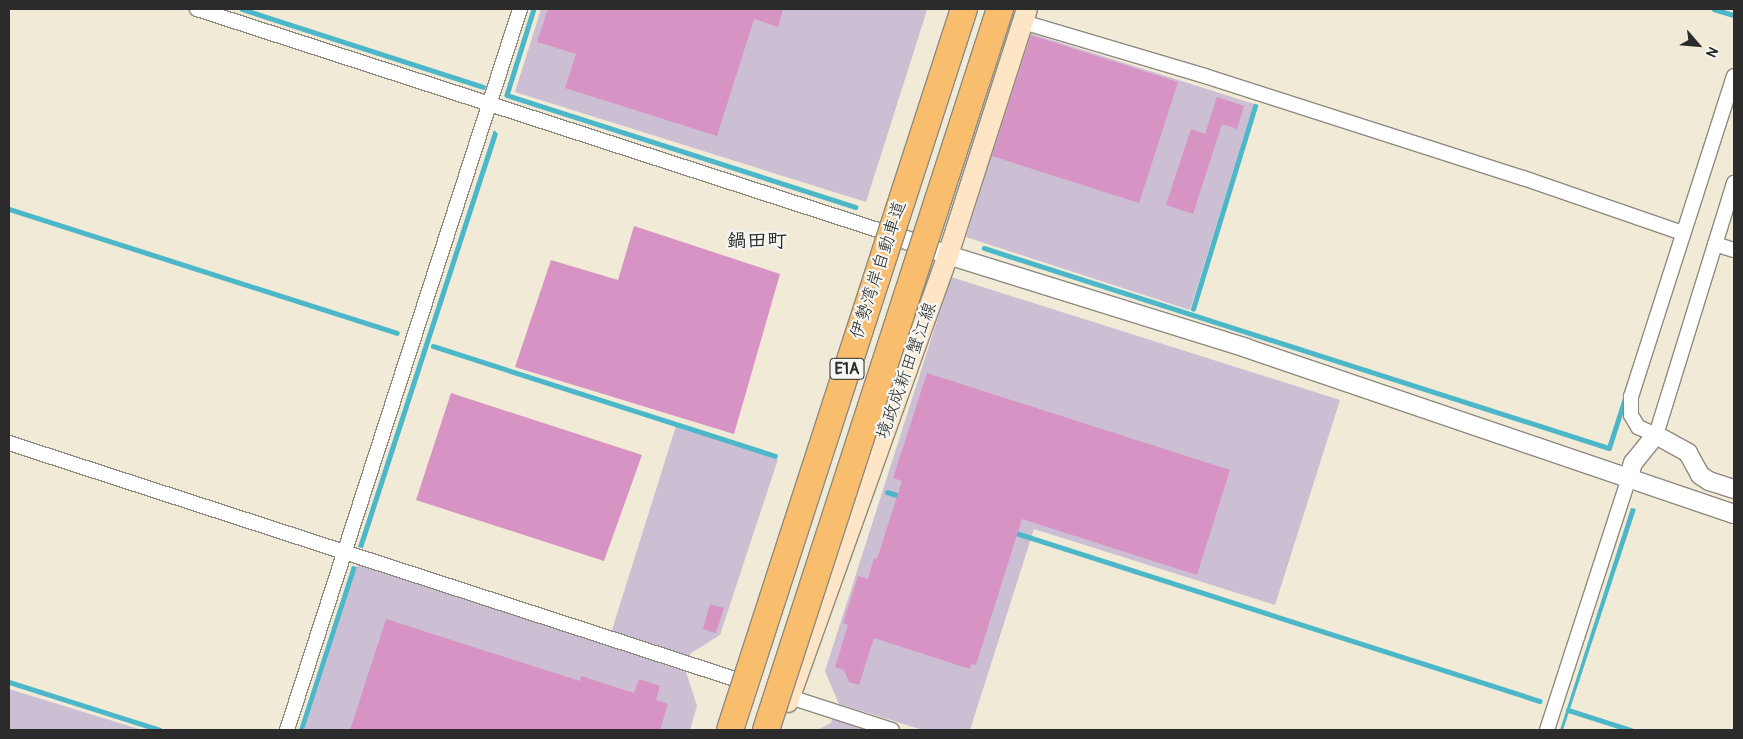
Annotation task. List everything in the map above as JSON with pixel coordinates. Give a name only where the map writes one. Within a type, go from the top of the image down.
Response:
[{"type":"highway","name":"伊勢湾岸自動車道","points":[[730,730],[964,9]]},
{"type":"highway","name":"伊勢湾岸自動車道","points":[[766,730],[1000,9]]},
{"type":"main road","points":[[724,730],[954,9]]},
{"type":"main road","name":"境政成新田蟹江線","points":[[779,730],[948,255],[1025,15]]},
{"type":"street","points":[[197,9],[884,232],[948,255],[1246,348],[1628,480],[1734,514]]},
{"type":"street","points":[[287,730],[520,9]]},
{"type":"street","points":[[1025,15],[1196,73],[1523,178],[1683,233]]},
{"type":"street","points":[[1734,76],[1631,396],[1632,415],[1638,427],[1688,453],[1700,475],[1709,481],[1734,489]]},
{"type":"street","points":[[1547,730],[1632,463],[1656,435],[1734,183]]},
{"type":"street","points":[[1715,244],[1734,250]]},
{"type":"street","points":[[9,443],[741,680]]},
{"type":"street","points":[[790,697],[892,730]]},
{"type":"shaded area","points":[[541,9],[927,10],[866,202],[515,92]]},
{"type":"shaded area","points":[[1030,33],[1254,104],[1190,310],[966,237]]},
{"type":"shaded area","points":[[951,277],[1340,400],[1275,605],[1034,529],[970,730],[923,730],[839,704],[825,671]]},
{"type":"shaded area","points":[[676,426],[778,459],[720,635],[691,653],[689,658],[611,633]]},
{"type":"shaded area","points":[[358,564],[364,564],[686,672],[697,706],[690,730],[304,730]]},
{"type":"shaded area","points":[[9,689],[142,730],[9,730]]},
{"type":"shaded area","points":[[832,719],[868,730],[817,730],[831,723]]},
{"type":"water","points":[[494,130],[498,134],[363,548],[358,547]]},
{"type":"water","points":[[1631,508],[1636,509],[1563,730],[1560,730]]},
{"type":"water","points":[[352,566],[357,567],[304,730],[299,730]]},
{"type":"building","points":[[548,9],[783,9],[778,27],[754,19],[717,136],[565,88],[576,54],[537,42]]},
{"type":"building","points":[[1031,35],[1178,82],[1139,203],[992,156]]},
{"type":"building","points":[[1217,97],[1244,106],[1237,129],[1222,124],[1193,214],[1166,205],[1191,129],[1205,134]]},
{"type":"building","points":[[634,226],[780,274],[734,434],[515,367],[551,260],[618,280]]},
{"type":"building","points":[[927,373],[1230,470],[1197,575],[1022,519],[976,665],[971,664],[970,669],[874,638],[859,685],[849,682],[844,670],[835,667],[848,625],[843,623],[858,576],[868,579],[874,558],[877,559],[902,481],[893,478]]},
{"type":"building","points":[[451,393],[642,455],[604,561],[416,500]]},
{"type":"building","points":[[710,604],[724,608],[716,633],[703,629]]},
{"type":"building","points":[[386,619],[580,681],[581,676],[634,693],[639,679],[660,686],[656,700],[668,704],[660,730],[350,730]]},
{"type":"waterway","points":[[242,9],[483,87]]},
{"type":"waterway","points":[[534,9],[507,95],[855,207]]},
{"type":"waterway","points":[[1714,9],[1734,15]]},
{"type":"waterway","points":[[1193,309],[1255,106]]},
{"type":"waterway","points":[[9,209],[397,333]]},
{"type":"waterway","points":[[984,248],[1609,448],[1626,395]]},
{"type":"waterway","points":[[433,346],[775,456]]},
{"type":"waterway","points":[[887,492],[903,497]]},
{"type":"waterway","points":[[1013,532],[1540,701]]},
{"type":"waterway","points":[[9,682],[160,730]]},
{"type":"waterway","points":[[1568,710],[1631,730]]},
{"type":"district","name":"鍋田町","points":[[757,240]]}]
